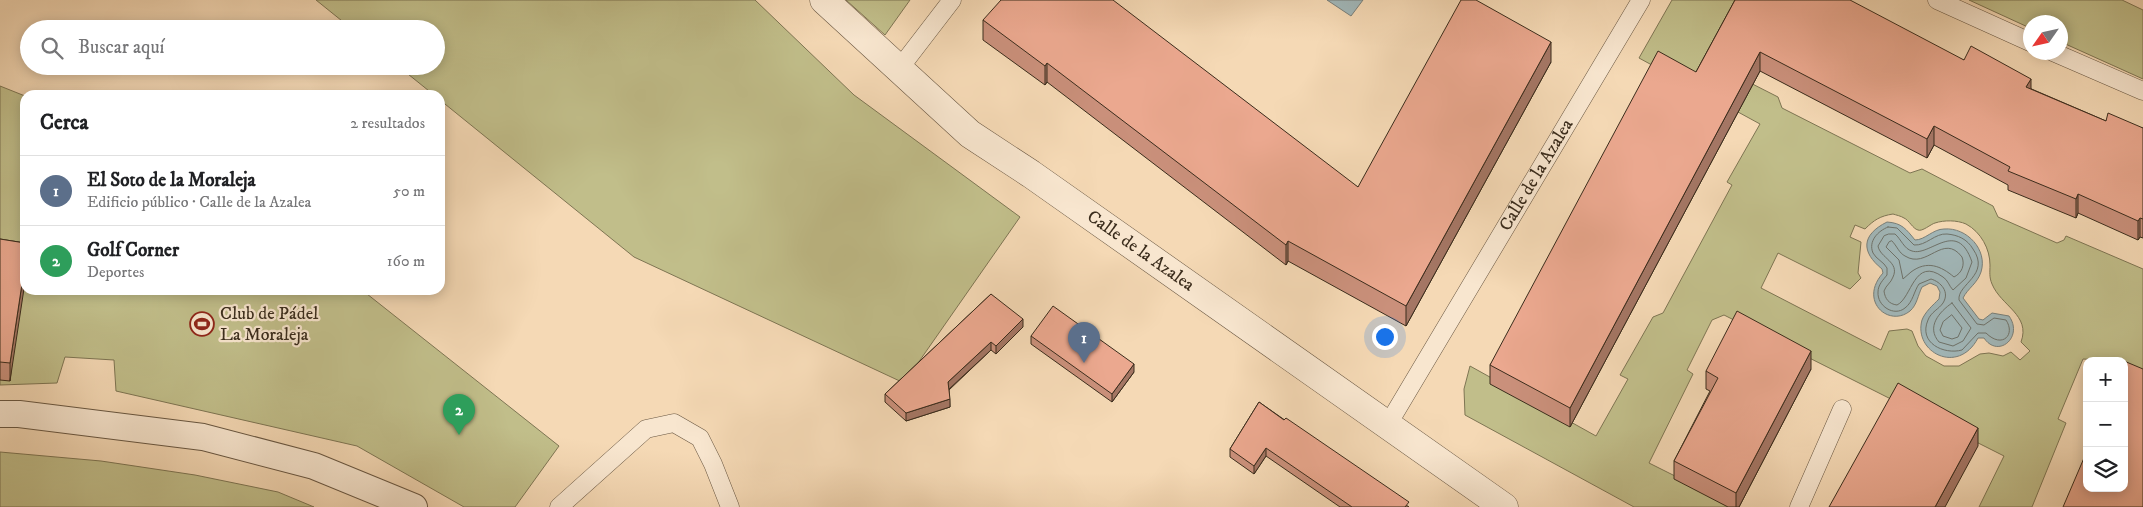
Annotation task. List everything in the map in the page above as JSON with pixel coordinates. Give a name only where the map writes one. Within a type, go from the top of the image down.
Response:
[{"type":"street","name":"Calle de la Azalea","points":[[824,0],[970,134],[1031,174],[1497,505]]},
{"type":"street","points":[[0,414],[19,414],[203,437],[314,466],[414,507]]},
{"type":"lane","points":[[899,69],[952,0]]},
{"type":"lane","name":"Calle de la Azalea","points":[[1387,426],[1641,0]]},
{"type":"lane","points":[[1937,0],[2023,39]]},
{"type":"lane","points":[[2068,58],[2143,91]]},
{"type":"lane","points":[[1799,507],[1842,409]]},
{"type":"lane","points":[[559,507],[646,429],[674,423],[700,438],[713,464],[725,505]]},
{"type":"shaded area","points":[[316,0],[755,0],[854,95],[1020,217],[904,383],[634,257],[445,104],[445,90],[428,90],[409,75],[445,75],[445,20],[341,20]]},
{"type":"shaded area","points":[[846,0],[910,0],[885,35]]},
{"type":"shaded area","points":[[1672,0],[1752,0],[1719,67],[1778,97],[1782,108],[1910,173],[1922,169],[1993,206],[1998,217],[2057,243],[2064,240],[2066,236],[2143,269],[2143,383],[2128,377],[2128,357],[2083,357],[2058,419],[2066,423],[2032,507],[1979,507],[2004,456],[1724,315],[1712,320],[1687,370],[1693,374],[1649,463],[1737,507],[1634,507],[1465,415],[1464,389],[1470,366],[1596,436],[1628,379],[1620,375],[1653,317],[1663,313],[1732,185],[1727,182],[1760,124],[1639,58]],"holes":[[[1893,214],[1901,217],[1918,230],[1942,221],[1959,222],[1971,227],[1980,236],[1990,259],[1992,284],[1996,292],[2014,311],[2022,325],[2021,342],[2030,351],[2020,360],[2011,352],[2003,356],[1989,353],[1980,354],[1959,366],[1944,366],[1926,356],[1918,346],[1912,331],[1907,329],[1889,331],[1881,350],[1761,288],[1778,253],[1850,289],[1861,278],[1858,273],[1861,242],[1850,237],[1855,225],[1865,229],[1871,223],[1884,216]]]},
{"type":"shaded area","points":[[1969,0],[2122,0],[2143,10],[2143,79],[2068,45],[2068,15],[2023,15],[2023,25]]},
{"type":"shaded area","name":"Club de Pádel La Moraleja","points":[[0,86],[20,94],[20,295],[368,295],[559,446],[515,507],[464,507],[357,446],[116,391],[114,360],[65,357],[57,383],[0,385]]},
{"type":"shaded area","points":[[0,452],[101,461],[195,475],[278,492],[314,507],[0,507]]},
{"type":"water","points":[[1327,0],[1363,0],[1351,16]]},
{"type":"water","points":[[1887,222],[1903,227],[1915,240],[1919,240],[1940,229],[1952,229],[1968,236],[1974,242],[1981,256],[1981,272],[1963,298],[1979,319],[1983,320],[1992,313],[2009,316],[2013,324],[2013,331],[2007,343],[2002,346],[1996,346],[1990,344],[1984,338],[1978,338],[1960,356],[1949,357],[1939,355],[1930,350],[1924,342],[1921,332],[1922,320],[1927,311],[1939,299],[1940,292],[1937,286],[1930,283],[1922,287],[1916,303],[1910,311],[1902,315],[1893,316],[1879,309],[1875,302],[1874,293],[1876,283],[1883,273],[1882,269],[1870,256],[1867,244],[1872,232]]},
{"type":"building","points":[[1001,0],[1113,0],[1358,187],[1461,0],[1476,0],[1551,42],[1406,306],[1288,241],[1286,245],[1047,63],[1045,66],[983,20]]},
{"type":"building","points":[[1735,0],[1850,0],[1964,60],[1971,46],[2031,79],[2026,87],[2106,121],[2108,113],[2143,128],[2143,219],[2140,218],[2138,221],[2078,194],[2076,199],[2008,171],[2010,167],[1934,126],[1927,139],[1760,52],[1570,408],[1490,365],[1658,51],[1696,72]]},
{"type":"building","points":[[0,239],[20,242],[20,295],[10,363],[0,362]]},
{"type":"building","points":[[991,294],[1023,319],[996,346],[991,342],[948,382],[950,399],[906,413],[885,394]]},
{"type":"building","points":[[1053,306],[1134,364],[1112,394],[1031,336]]},
{"type":"building","points":[[1737,311],[1811,351],[1736,493],[1674,461],[1718,378],[1706,371]]},
{"type":"building","points":[[2128,363],[2143,369],[2143,507],[2063,507],[2083,460],[2083,492],[2128,492]]},
{"type":"building","points":[[1898,383],[1978,428],[1935,507],[1829,507]]},
{"type":"building","points":[[1259,402],[1284,420],[1286,418],[1409,502],[1405,507],[1352,507],[1266,448],[1254,466],[1230,449]]},
{"type":"place","name":"Club de Pádel La Moraleja","points":[[202,324]]},
{"type":"place","name":"El Soto de la Moraleja","points":[[1084,363]]},
{"type":"place","name":"Golf Corner","points":[[459,435]]}]
